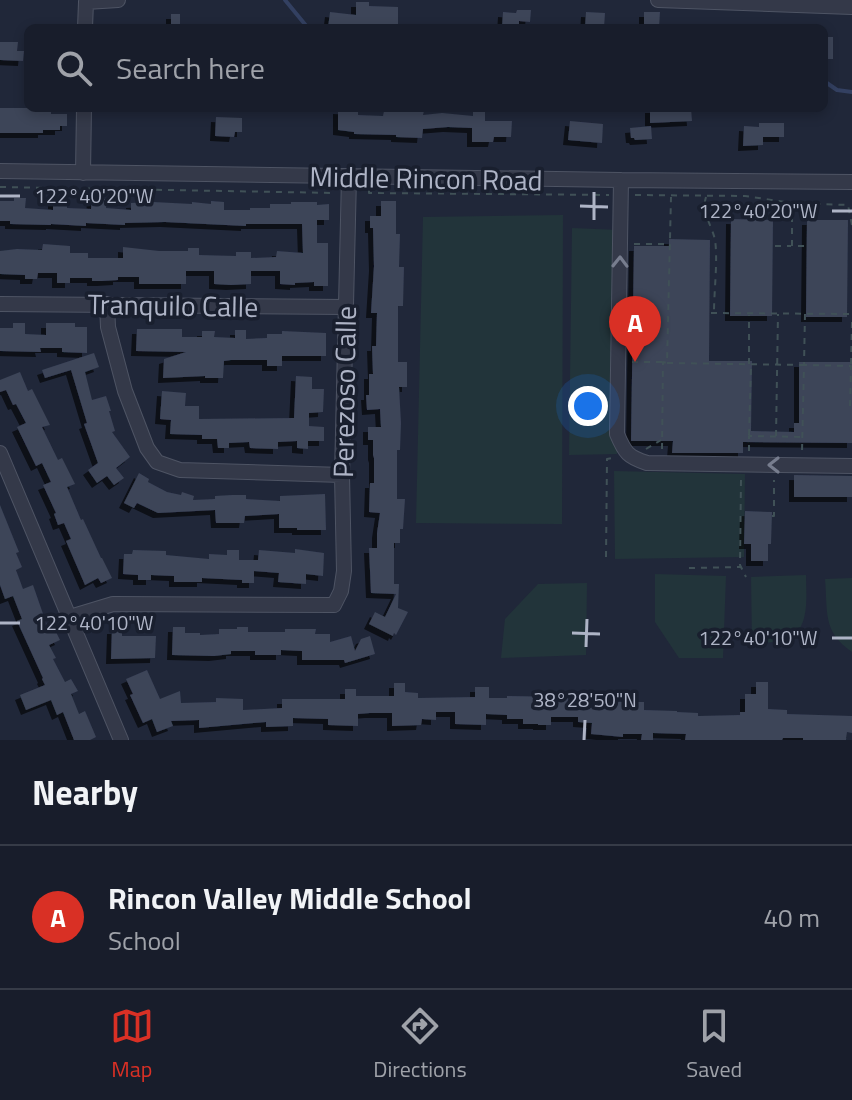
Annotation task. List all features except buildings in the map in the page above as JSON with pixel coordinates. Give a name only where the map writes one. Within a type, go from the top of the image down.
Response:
[{"type":"street","points":[[85,24],[86,2],[118,0]]},
{"type":"street","points":[[658,0],[852,7]]},
{"type":"street","points":[[83,173],[84,112]]},
{"type":"street","name":"Middle Rincon Road","points":[[0,171],[850,185]]},
{"type":"street","name":"Perezoso Calle","points":[[70,617],[113,604],[334,605],[341,591],[344,571],[342,475],[349,177]]},
{"type":"street","points":[[621,180],[617,434],[631,452],[630,458],[647,463],[852,466]]},
{"type":"street","name":"Tranquilo Calle","points":[[0,304],[346,307]]},
{"type":"street","points":[[107,304],[108,327],[125,391],[147,448],[157,462],[180,470],[342,475]]},
{"type":"street","points":[[0,453],[6,487],[70,617],[121,740]]},
{"type":"path","points":[[0,187],[336,193]]},
{"type":"path","points":[[662,463],[671,195]]},
{"type":"path","points":[[707,195],[704,204],[715,241],[712,313],[852,314]]},
{"type":"path","points":[[792,203],[792,246]]},
{"type":"path","points":[[627,244],[670,244]]},
{"type":"path","points":[[775,246],[809,246]]},
{"type":"path","points":[[749,313],[749,457]]},
{"type":"path","points":[[776,437],[778,314]]},
{"type":"path","points":[[801,459],[805,314]]},
{"type":"path","points":[[852,322],[852,408]]},
{"type":"path","points":[[619,362],[851,368]]},
{"type":"path","points":[[749,436],[802,437]]},
{"type":"path","points":[[606,557],[607,459],[662,440]]},
{"type":"path","points":[[741,471],[741,567],[746,577]]},
{"type":"path","points":[[772,516],[774,471]]},
{"type":"path","points":[[689,568],[741,567]]},
{"type":"shaded area","points":[[563,215],[562,524],[416,523],[423,217]]},
{"type":"shaded area","points":[[572,228],[619,230],[617,454],[569,455]]},
{"type":"shaded area","points":[[614,471],[745,474],[744,557],[615,559]]},
{"type":"shaded area","points":[[655,574],[726,576],[723,658],[679,658],[655,622]]},
{"type":"shaded area","points":[[806,575],[805,612],[799,629],[785,640],[752,644],[751,577]]},
{"type":"shaded area","points":[[852,578],[852,652],[836,636],[828,620],[825,579]]},
{"type":"shaded area","points":[[587,583],[586,655],[501,658],[505,619],[538,584]]},
{"type":"waterway","points":[[285,0],[305,24]]},
{"type":"waterway","points":[[828,84],[837,90],[852,92]]},
{"type":"place","name":"Rincon Valley Middle School","points":[[635,362]]}]
